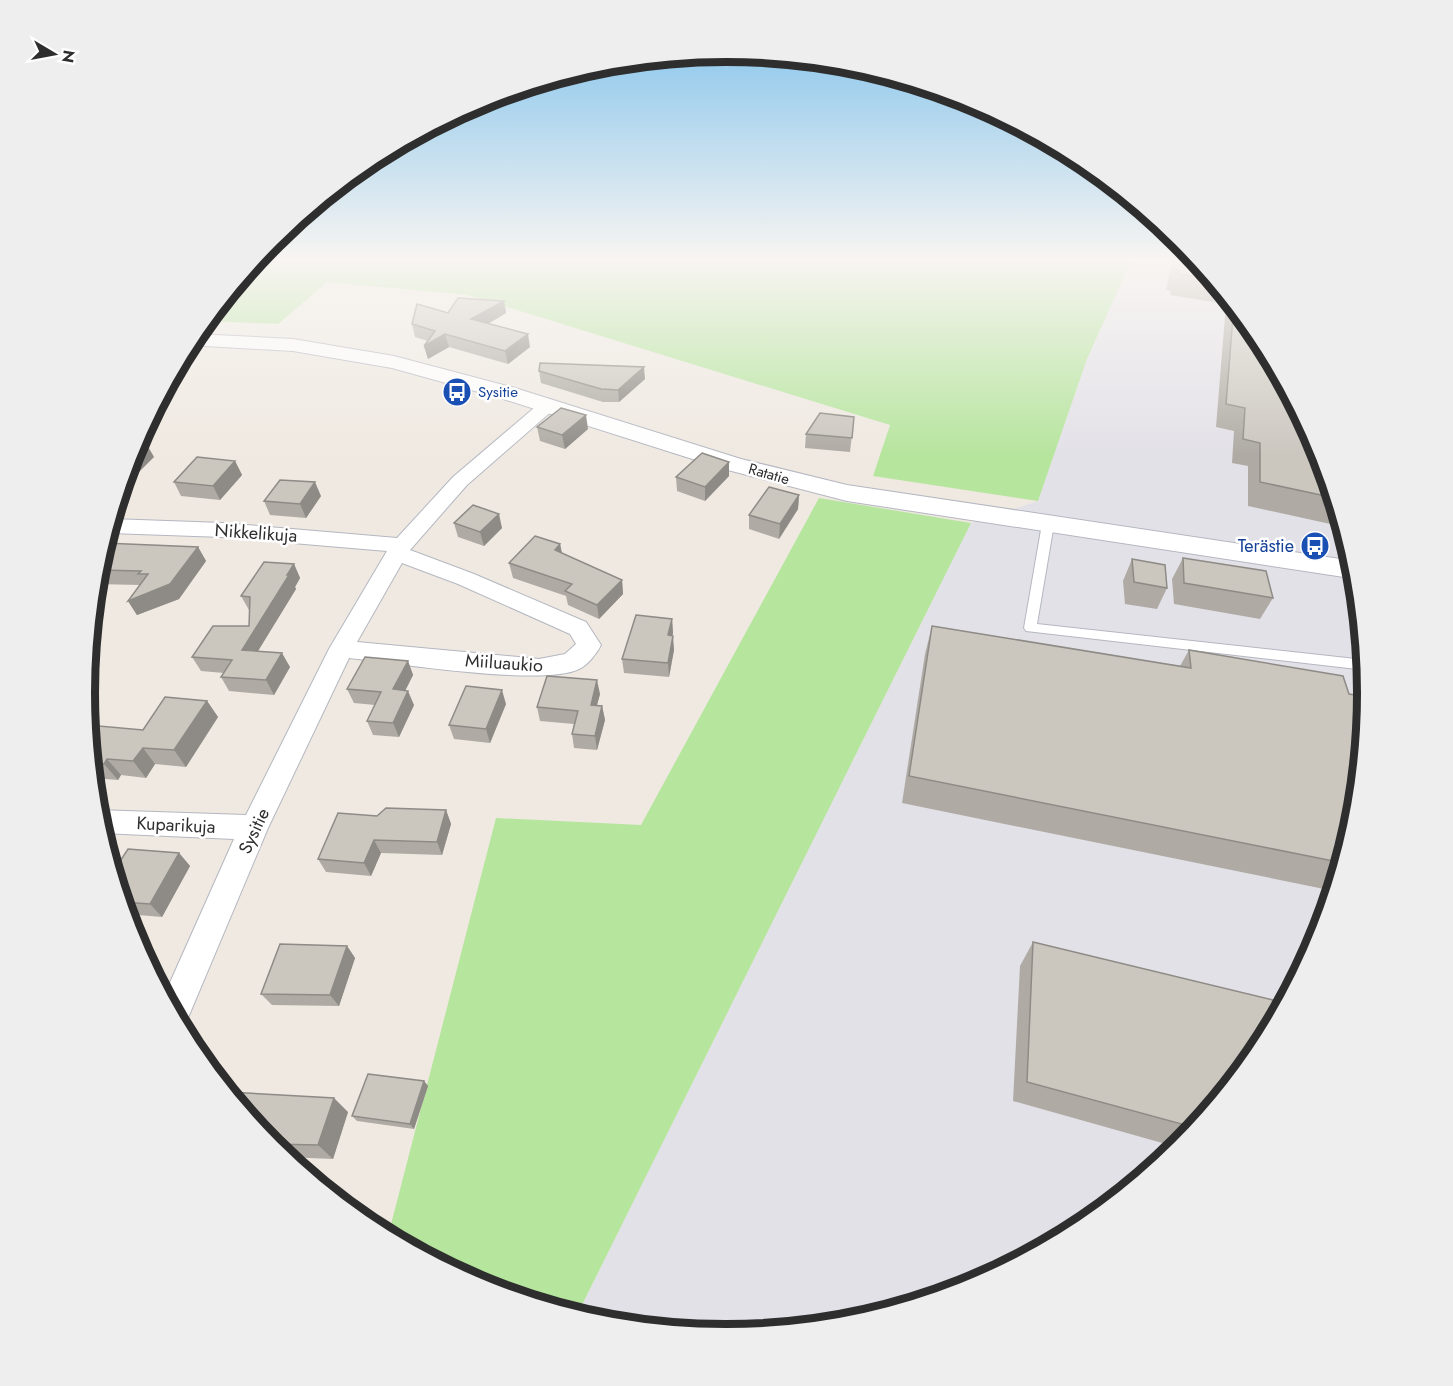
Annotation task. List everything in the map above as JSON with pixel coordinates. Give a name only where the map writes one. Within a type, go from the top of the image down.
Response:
[{"type":"street","name":"Ratatie","points":[[202,340],[248,340],[332,350],[394,362],[547,406],[777,478],[847,493],[1346,568]]},
{"type":"street","name":"Sysitie","points":[[177,1004],[254,828],[341,649],[399,549],[460,481],[547,406]]},
{"type":"street","name":"Nikkelikuja","points":[[118,526],[223,530],[399,549]]},
{"type":"street","name":"Miiluaukio","points":[[341,649],[539,668],[572,662],[589,645],[578,628],[399,549]]},
{"type":"street","name":"Kuparikuja","points":[[108,821],[254,828]]},
{"type":"lane","points":[[1048,524],[1030,628],[1357,663]]},
{"type":"shaded area","points":[[1102,326],[1240,326],[1273,377],[1293,414],[1324,490],[1346,570],[1353,611],[1357,652],[1357,734],[1346,816],[1336,856],[1310,935],[1293,972],[1252,1044],[1228,1077],[1173,1140],[1111,1194],[1042,1240],[1006,1259],[929,1291],[890,1303],[809,1319],[768,1323],[685,1323],[644,1319],[581,1307],[971,523],[1038,501],[1087,359]]},
{"type":"green space","points":[[568,326],[1102,326],[1087,359],[1038,501],[873,476],[890,425]]},
{"type":"green space","points":[[819,498],[971,523],[581,1307],[524,1291],[485,1276],[447,1259],[390,1227],[496,818],[641,825]]},
{"type":"building","points":[[418,326],[496,326],[528,334],[505,351],[445,334],[424,346],[435,331]]},
{"type":"building","points":[[1232,326],[1240,326],[1273,377],[1293,414],[1310,451],[1326,496],[1260,482],[1260,443],[1243,439],[1245,408],[1226,404]]},
{"type":"building","points":[[540,363],[644,367],[618,390],[601,389],[539,371]]},
{"type":"building","points":[[561,408],[586,415],[562,435],[537,427]]},
{"type":"building","points":[[820,413],[854,417],[852,438],[806,434]]},
{"type":"building","points":[[702,453],[729,462],[705,487],[676,477]]},
{"type":"building","points":[[197,457],[235,461],[213,486],[174,482]]},
{"type":"building","points":[[280,480],[315,482],[300,504],[264,501]]},
{"type":"building","points":[[769,487],[799,495],[780,524],[749,515]]},
{"type":"building","points":[[473,505],[499,514],[480,532],[454,523]]},
{"type":"building","points":[[535,536],[560,544],[555,550],[622,580],[597,605],[565,591],[572,584],[509,563]]},
{"type":"building","points":[[114,543],[198,547],[170,584],[128,601],[148,574],[138,574],[141,571],[107,570]]},
{"type":"building","points":[[1183,558],[1266,571],[1273,598],[1184,583]]},
{"type":"building","points":[[1132,559],[1165,565],[1167,588],[1134,582]]},
{"type":"building","points":[[264,562],[294,564],[242,650],[282,653],[266,680],[221,677],[232,660],[192,657],[213,626],[249,626],[250,597],[241,596]]},
{"type":"building","points":[[636,615],[672,619],[668,635],[673,636],[668,663],[622,659]]},
{"type":"building","points":[[932,626],[1191,668],[1189,650],[1343,676],[1349,694],[1358,695],[1353,775],[1334,861],[909,776]]},
{"type":"building","points":[[365,657],[408,661],[393,689],[408,691],[393,723],[367,721],[381,692],[347,689]]},
{"type":"building","points":[[547,676],[597,680],[591,705],[602,706],[595,736],[572,734],[578,711],[537,707]]},
{"type":"building","points":[[466,686],[502,690],[486,729],[449,725]]},
{"type":"building","points":[[165,697],[207,701],[174,750],[143,748],[133,761],[107,759],[104,764],[99,763],[96,726],[143,730]]},
{"type":"building","points":[[386,808],[446,810],[437,842],[374,840],[364,863],[318,859],[338,813],[377,816]]},
{"type":"building","points":[[128,849],[179,853],[150,904],[131,903],[119,863]]},
{"type":"building","points":[[1033,942],[1277,1001],[1252,1044],[1228,1077],[1186,1125],[1027,1082]]},
{"type":"building","points":[[280,944],[347,946],[330,995],[261,994]]},
{"type":"building","points":[[368,1074],[424,1081],[410,1124],[352,1116]]},
{"type":"building","points":[[238,1093],[334,1098],[318,1145],[285,1144]]},
{"type":"place","name":"Sysitie","points":[[457,392]]},
{"type":"place","name":"Terästie","points":[[1315,546]]}]
